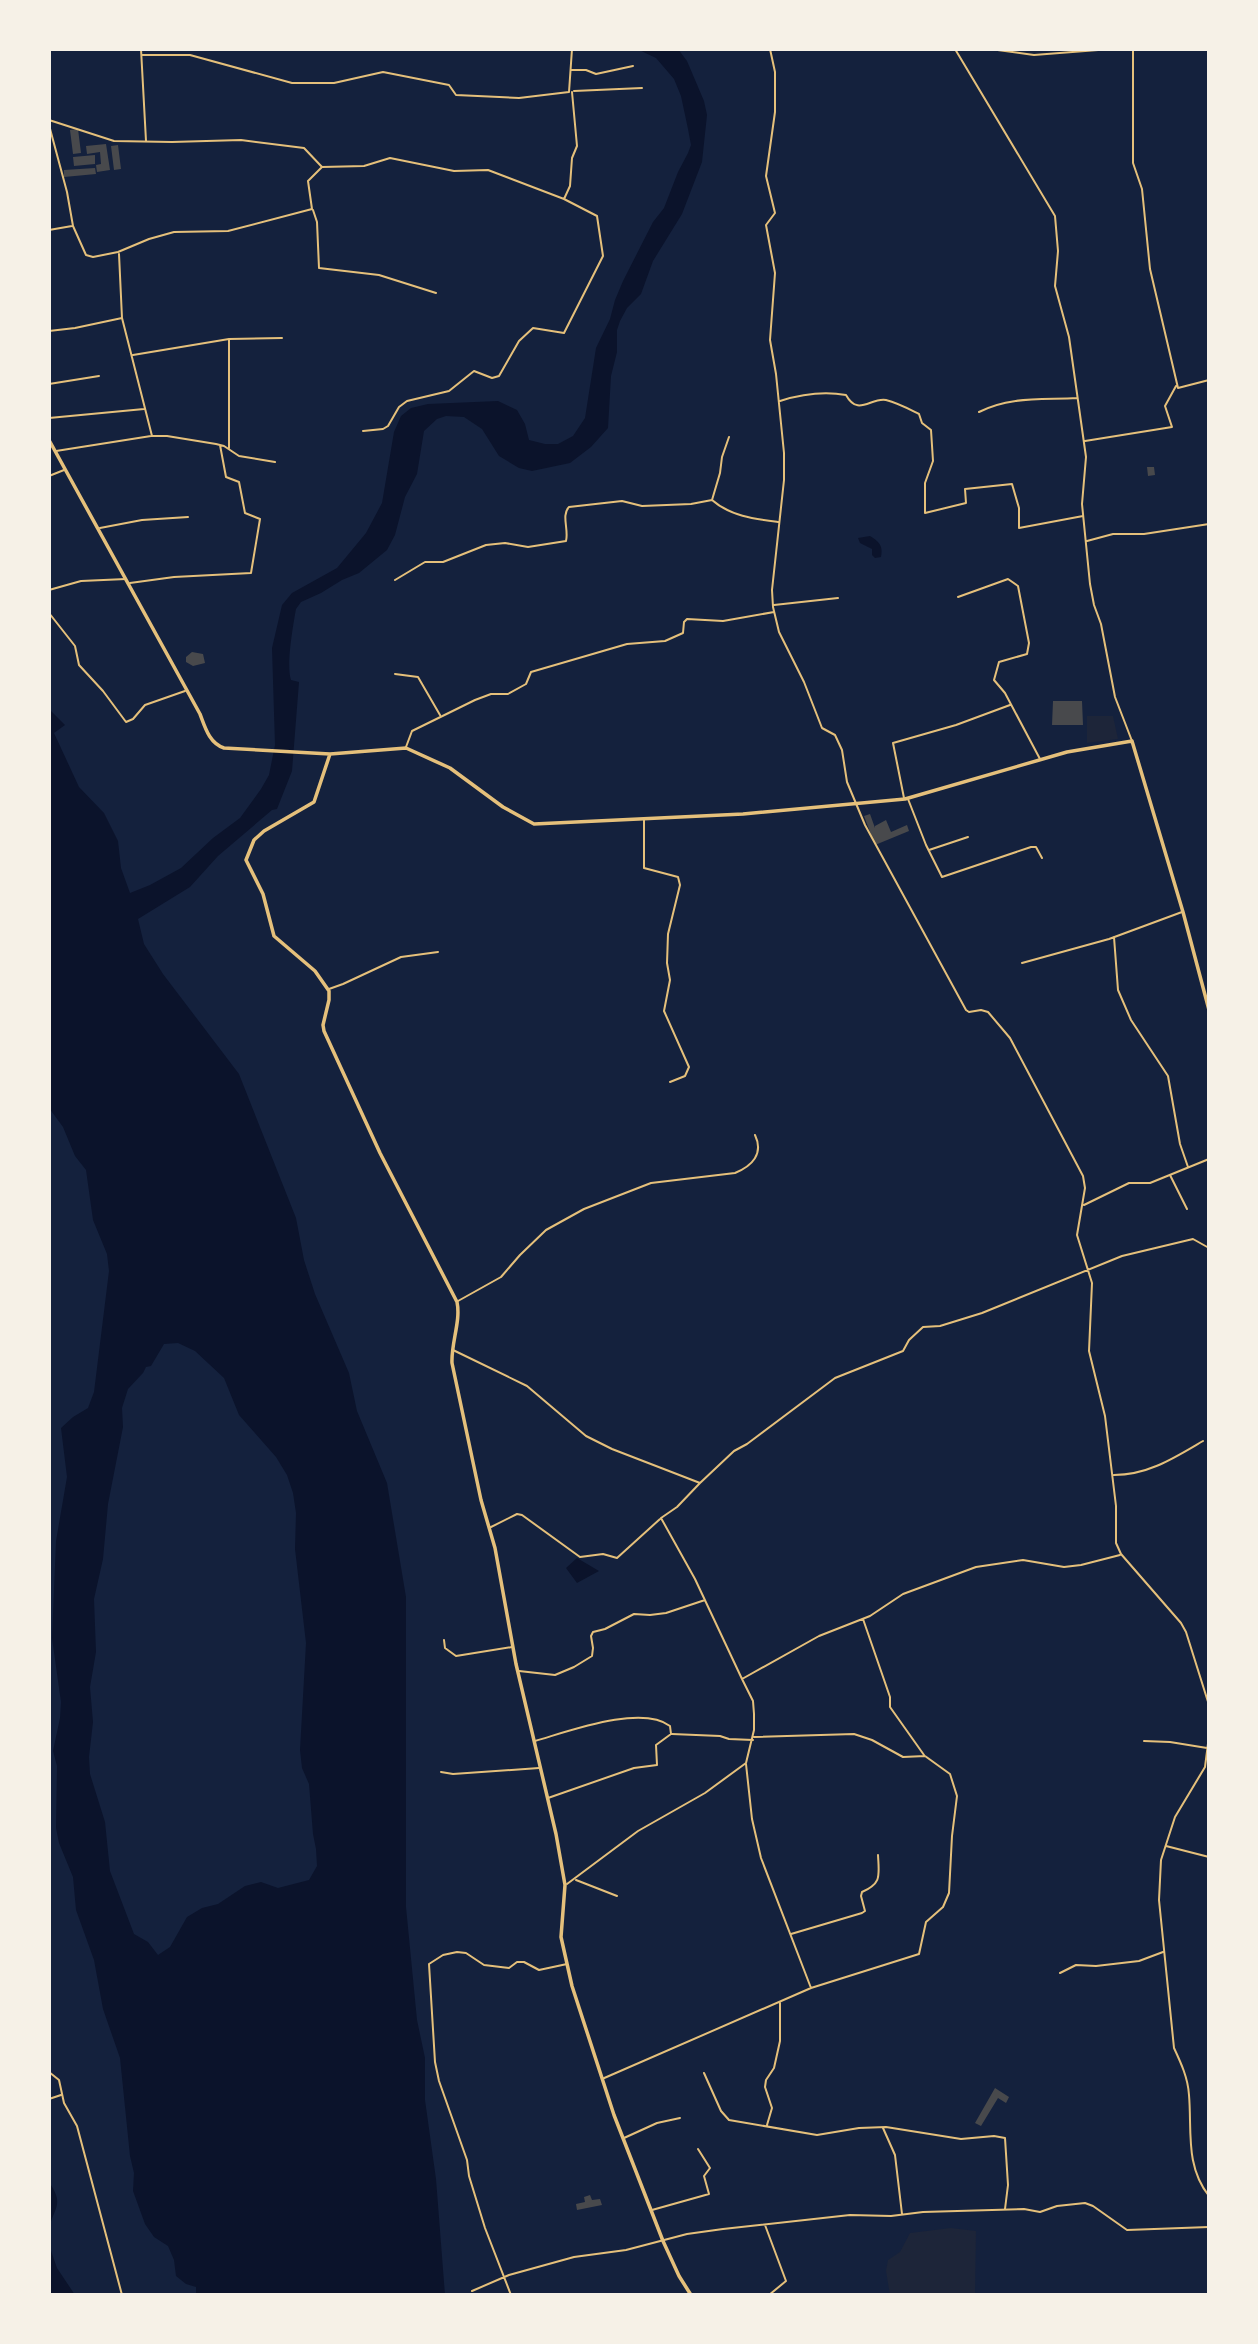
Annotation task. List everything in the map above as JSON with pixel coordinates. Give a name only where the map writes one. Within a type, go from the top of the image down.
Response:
[{"type":"main road","points":[[49,440],[213,741],[224,748],[330,754],[406,748],[450,768],[503,807],[534,824],[743,814],[906,799],[1067,752],[1132,741],[1209,1010]]},
{"type":"main road","points":[[330,754],[314,802],[264,831],[254,840],[246,860],[263,894],[274,936],[315,971],[328,989],[324,1031],[380,1153],[457,1302],[458,1315],[452,1350],[472,1458],[505,1594],[513,1647],[565,1885],[561,1937],[567,1964],[601,2079],[623,2138],[663,2241],[691,2295]]},
{"type":"street","points":[[141,49],[146,142]]},
{"type":"street","points":[[564,199],[572,177],[571,163],[577,146],[570,92],[572,49]]},
{"type":"street","points":[[770,49],[775,72],[775,112],[765,176],[775,213],[766,225],[775,273],[770,340],[784,453],[774,612],[788,652],[811,697],[816,717],[822,728],[835,735],[842,750],[847,782],[854,803],[886,867],[966,1010],[981,1010],[994,1017],[1022,1057],[1083,1176],[1085,1188],[1077,1235],[1092,1283],[1089,1351],[1105,1416],[1113,1475],[1116,1543],[1121,1554],[1181,1623],[1209,1705]]},
{"type":"street","points":[[955,49],[1055,216],[1058,251],[1055,286],[1069,337],[1084,441],[1086,468],[1082,504],[1094,605],[1101,624],[1115,697],[1132,741]]},
{"type":"street","points":[[990,49],[1034,55],[1111,49]]},
{"type":"street","points":[[1133,49],[1133,163],[1142,189],[1150,270],[1178,388],[1209,380]]},
{"type":"street","points":[[142,55],[190,55],[265,77],[310,85],[340,82],[383,72],[443,83],[449,85],[456,95],[519,98],[642,88]]},
{"type":"street","points":[[570,70],[586,70],[596,74],[633,65]]},
{"type":"street","points":[[49,120],[114,141],[242,140],[304,148],[323,167]]},
{"type":"street","points":[[49,125],[73,226],[86,255],[93,257],[118,252],[174,232],[228,232],[312,209]]},
{"type":"street","points":[[363,430],[383,429],[388,426],[399,407],[407,401],[449,391],[474,371],[492,378],[499,376],[519,341],[533,328],[564,333],[603,256],[597,216],[564,199],[488,170],[454,171],[390,158],[364,166],[323,167],[307,181],[317,222],[319,268],[379,275],[436,293]]},
{"type":"street","points":[[49,230],[73,226]]},
{"type":"street","points":[[118,252],[122,318],[152,436]]},
{"type":"street","points":[[49,331],[122,318]]},
{"type":"street","points":[[132,355],[229,339],[282,338]]},
{"type":"street","points":[[229,339],[229,449]]},
{"type":"street","points":[[49,384],[99,376]]},
{"type":"street","points":[[1084,441],[1172,427],[1165,406],[1177,384]]},
{"type":"street","points":[[779,401],[810,393],[833,393],[846,395],[851,403],[856,405],[885,400],[919,414],[922,423],[931,430],[933,461],[925,484],[925,513],[966,503],[965,489],[1012,484],[1019,508],[1018,528],[1083,516]]},
{"type":"street","points":[[979,412],[997,403],[1026,398],[1078,398]]},
{"type":"street","points":[[49,418],[144,409]]},
{"type":"street","points":[[55,451],[167,436],[220,445],[239,456],[275,462]]},
{"type":"street","points":[[712,500],[729,437]]},
{"type":"street","points":[[49,590],[80,581],[128,581],[251,573],[260,519],[245,513],[239,482],[226,477],[220,445]]},
{"type":"street","points":[[49,476],[65,470]]},
{"type":"street","points":[[395,580],[425,562],[443,562],[486,545],[505,543],[528,547],[566,541],[565,511],[569,507],[615,501],[642,506],[691,504],[712,500],[730,512],[779,522]]},
{"type":"street","points":[[99,528],[142,520],[188,517]]},
{"type":"street","points":[[1086,541],[1113,534],[1144,534],[1209,524]]},
{"type":"street","points":[[958,597],[1008,579],[1018,586],[1029,643],[1027,654],[999,662],[994,680],[1011,705],[1040,760]]},
{"type":"street","points":[[773,605],[838,597]]},
{"type":"street","points":[[406,748],[412,731],[491,694],[508,694],[526,684],[531,672],[627,644],[666,641],[683,633],[687,619],[723,621],[774,612]]},
{"type":"street","points":[[49,613],[75,646],[79,665],[126,722],[133,719],[145,705],[187,690]]},
{"type":"street","points":[[395,674],[418,677],[441,716]]},
{"type":"street","points":[[1011,705],[956,725],[892,743],[906,799],[942,877],[1031,847],[1036,847],[1042,858]]},
{"type":"street","points":[[644,819],[645,868],[678,877],[680,885],[668,934],[667,963],[670,980],[664,1011],[689,1067],[685,1076],[670,1082]]},
{"type":"street","points":[[928,851],[968,837]]},
{"type":"street","points":[[1022,964],[1114,937],[1183,912]]},
{"type":"street","points":[[1114,937],[1118,990],[1132,1020],[1168,1076],[1180,1144],[1188,1167]]},
{"type":"street","points":[[328,989],[344,985],[401,957],[438,952]]},
{"type":"street","points":[[457,1302],[501,1277],[546,1230],[584,1209],[651,1183],[735,1173],[746,1169],[757,1155],[760,1145],[755,1135]]},
{"type":"street","points":[[1083,1206],[1129,1183],[1144,1184],[1209,1159]]},
{"type":"street","points":[[1170,1174],[1187,1209]]},
{"type":"street","points":[[489,1528],[509,1517],[522,1515],[580,1557],[603,1554],[617,1558],[677,1507],[734,1451],[835,1378],[904,1351],[909,1340],[923,1326],[940,1326],[982,1313],[1122,1256],[1188,1240],[1200,1241],[1209,1248]]},
{"type":"street","points":[[452,1350],[527,1386],[586,1436],[624,1454],[700,1483]]},
{"type":"street","points":[[1113,1475],[1142,1473],[1203,1441]]},
{"type":"street","points":[[661,1518],[695,1578],[753,1701],[753,1739],[746,1763],[752,1819],[761,1858],[811,1988]]},
{"type":"street","points":[[742,1678],[819,1636],[870,1616],[903,1594],[976,1567],[1023,1560],[1064,1567],[1121,1554]]},
{"type":"street","points":[[518,1671],[559,1674],[592,1656],[593,1632],[634,1614],[666,1613],[705,1600]]},
{"type":"street","points":[[601,2079],[811,1988],[919,1954],[926,1922],[943,1907],[949,1893],[957,1796],[950,1774],[925,1756],[890,1707],[890,1697],[862,1618]]},
{"type":"street","points":[[444,1640],[445,1648],[456,1656],[513,1647]]},
{"type":"street","points":[[535,1741],[597,1723],[631,1719],[663,1721],[670,1726],[671,1734]]},
{"type":"street","points":[[547,1799],[634,1768],[657,1765],[656,1745],[671,1734],[753,1739],[854,1734],[872,1740],[903,1757],[925,1756]]},
{"type":"street","points":[[1209,1736],[1205,1767],[1175,1817],[1165,1845],[1161,1860],[1159,1900],[1174,2048],[1184,2070],[1189,2093],[1194,2170],[1200,2185],[1209,2196]]},
{"type":"street","points":[[1144,1741],[1170,1742],[1209,1749]]},
{"type":"street","points":[[565,1885],[638,1831],[705,1794],[746,1763]]},
{"type":"street","points":[[441,1772],[453,1774],[540,1768]]},
{"type":"street","points":[[1165,1845],[1209,1857]]},
{"type":"street","points":[[790,1934],[865,1911],[861,1896],[862,1892],[876,1885],[878,1855]]},
{"type":"street","points":[[575,1880],[617,1896]]},
{"type":"street","points":[[511,2295],[485,2228],[469,2176],[467,2160],[439,2081],[435,2062],[429,1964],[432,1960],[457,1952],[466,1953],[484,1965],[509,1968],[517,1962],[524,1962],[540,1970],[567,1964]]},
{"type":"street","points":[[1060,1973],[1076,1965],[1096,1966],[1139,1961],[1164,1952]]},
{"type":"street","points":[[767,2126],[772,2108],[765,2087],[766,2080],[775,2068],[780,2041],[780,2002]]},
{"type":"street","points":[[49,2072],[59,2080],[62,2095],[77,2126],[122,2295]]},
{"type":"street","points":[[704,2073],[725,2118],[817,2135],[883,2127],[961,2139],[994,2136],[1005,2138],[1008,2185],[1005,2210]]},
{"type":"street","points":[[49,2099],[62,2095]]},
{"type":"street","points":[[623,2138],[657,2123],[680,2118]]},
{"type":"street","points":[[883,2127],[895,2155],[902,2215]]},
{"type":"street","points":[[651,2210],[709,2194],[704,2176],[710,2168],[698,2149]]},
{"type":"street","points":[[472,2291],[504,2277],[574,2257],[626,2250],[687,2234],[850,2215],[1005,2210],[1040,2212],[1058,2206],[1086,2203],[1127,2230],[1209,2227]]},
{"type":"street","points":[[765,2225],[786,2281],[769,2295]]},
{"type":"shaded area","points":[[637,49],[678,49],[687,61],[707,115],[702,162],[682,214],[653,261],[641,294],[627,308],[620,321],[611,376],[608,428],[591,447],[570,463],[532,471],[519,468],[499,456],[482,429],[464,417],[446,416],[437,419],[424,431],[417,474],[405,497],[395,535],[387,550],[359,573],[301,602],[296,609],[289,665],[291,680],[299,682],[292,771],[277,809],[272,810],[218,856],[190,887],[138,919],[144,944],[163,974],[239,1074],[296,1218],[304,1260],[315,1294],[349,1373],[357,1411],[387,1483],[406,1597],[406,1907],[417,2020],[425,2058],[425,2100],[436,2179],[445,2295],[196,2295],[196,2287],[186,2284],[176,2276],[174,2260],[168,2246],[154,2237],[145,2224],[133,2191],[134,2173],[120,2058],[103,2009],[94,1960],[76,1910],[73,1877],[56,1828],[57,1766],[53,1751],[61,1702],[52,1638],[56,1541],[67,1477],[61,1428],[88,1408],[94,1392],[109,1271],[107,1254],[93,1220],[86,1170],[75,1156],[63,1127],[49,1108],[49,709],[65,725],[54,733],[79,787],[104,813],[118,841],[121,868],[130,893],[181,868],[213,838],[240,818],[269,775],[275,745],[272,648],[282,605],[292,593],[337,568],[366,533],[382,503],[394,432],[401,416],[411,408],[428,404],[498,401],[517,410],[525,424],[529,440],[545,444],[558,444],[573,436],[585,418],[596,348],[610,319],[623,281],[653,222],[664,208],[691,145],[681,96],[674,79],[656,58]],"holes":[[[178,1343],[195,1351],[224,1378],[239,1415],[276,1457],[287,1475],[293,1493],[296,1513],[295,1549],[306,1643],[300,1750],[302,1768],[309,1784],[317,1866],[309,1880],[278,1888],[261,1882],[245,1886],[218,1904],[202,1908],[187,1917],[170,1947],[158,1955],[148,1942],[134,1934],[110,1871],[105,1822],[90,1774],[93,1722],[90,1687],[96,1652],[94,1599],[103,1559],[108,1504],[123,1427],[122,1408],[128,1389],[146,1367],[151,1366],[164,1344]]]},
{"type":"shaded area","points":[[870,536],[880,545],[881,557],[875,558],[872,549],[860,543],[858,538]]},
{"type":"shaded area","points":[[1087,716],[1113,716],[1118,739],[1087,743]]},
{"type":"shaded area","points":[[577,1558],[599,1571],[577,1583],[566,1568]]},
{"type":"shaded area","points":[[49,2182],[57,2200],[49,2228]]},
{"type":"shaded area","points":[[951,2228],[976,2231],[975,2295],[890,2295],[886,2271],[888,2260],[900,2252],[910,2233]]},
{"type":"shaded area","points":[[49,2245],[57,2268],[75,2295],[49,2295]]},
{"type":"building","points":[[78,129],[81,153],[73,154],[70,130]]},
{"type":"building","points":[[106,144],[110,170],[97,172],[96,165],[101,164],[100,152],[87,154],[86,146]]},
{"type":"building","points":[[118,145],[121,169],[114,170],[111,146]]},
{"type":"building","points":[[95,155],[95,164],[74,166],[73,157]]},
{"type":"building","points":[[95,168],[96,174],[64,177],[64,170]]},
{"type":"building","points":[[1147,467],[1154,467],[1155,475],[1148,476]]},
{"type":"building","points":[[192,652],[203,654],[205,663],[193,666],[186,662],[186,657]]},
{"type":"building","points":[[1053,701],[1082,701],[1083,725],[1052,725]]},
{"type":"building","points":[[870,814],[875,828],[886,820],[891,832],[907,825],[909,831],[875,845],[864,816]]},
{"type":"building","points":[[995,2088],[1009,2097],[1006,2103],[998,2098],[981,2126],[975,2123]]},
{"type":"building","points":[[590,2195],[592,2200],[600,2199],[602,2205],[577,2210],[576,2204],[585,2202],[584,2197]]}]
